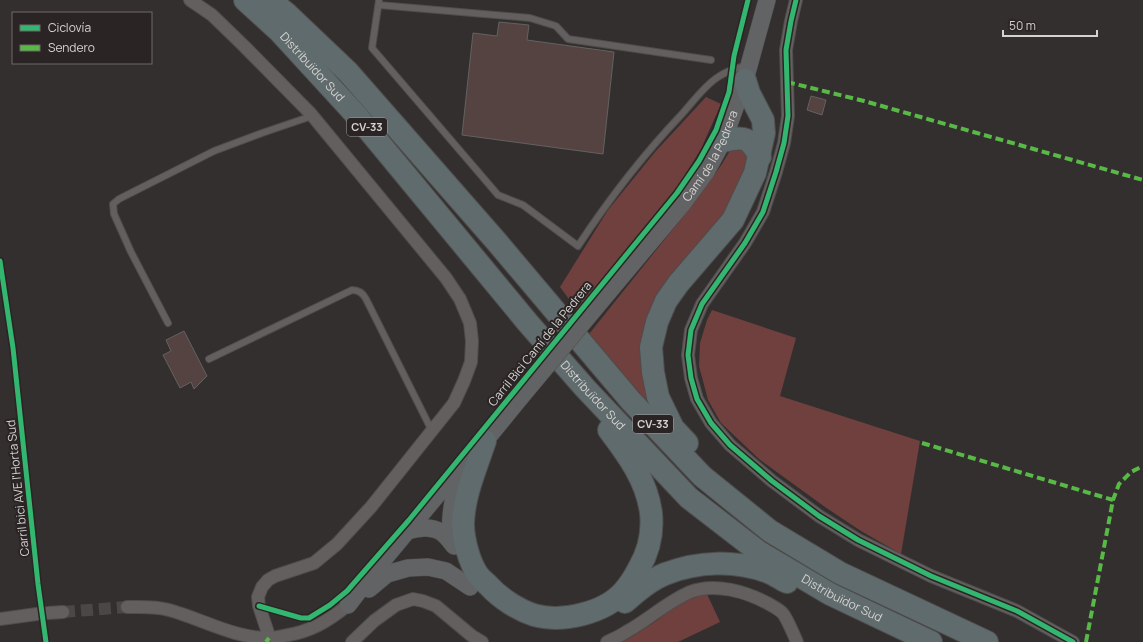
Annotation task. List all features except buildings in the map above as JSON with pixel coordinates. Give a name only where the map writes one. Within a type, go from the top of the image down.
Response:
[{"type":"highway","name":"CV-33","points":[[287,0],[354,64],[496,241]]},
{"type":"highway","points":[[252,1],[286,14],[348,72],[496,241]]},
{"type":"highway","name":"Distribuïdor Sud","points":[[252,1],[357,116],[528,323],[585,388],[689,498],[759,552],[830,594],[931,642]]},
{"type":"highway","points":[[747,73],[749,93],[763,120],[764,133],[760,157],[755,173],[733,220],[678,284],[666,301],[657,322],[651,347],[653,372],[658,397],[673,428],[707,467],[775,523],[840,573]]},
{"type":"highway","points":[[723,141],[743,138],[753,144],[760,157]]},
{"type":"highway","name":"Distribuïdor Sud","points":[[496,241],[631,401],[702,476],[770,531],[840,573],[987,642]]},
{"type":"highway","points":[[477,454],[465,503],[463,523],[468,552],[478,574],[494,592],[512,605],[534,615],[549,617],[566,617],[583,614],[596,610],[610,602],[624,592],[644,560],[651,536],[651,513],[646,492],[637,470],[621,446],[592,410],[585,388]]},
{"type":"highway","points":[[451,542],[454,554],[470,587],[481,600],[509,618],[534,627],[554,629],[575,626],[595,620],[616,609],[643,586],[664,574],[692,565],[716,563],[741,565],[768,572],[826,604],[907,642]]},
{"type":"street","points":[[190,0],[212,15],[312,116],[446,278],[460,299],[470,323],[472,341],[471,362],[464,382],[454,403],[432,431],[371,507],[337,544],[314,563],[275,576],[268,580],[262,587],[258,597],[259,606],[270,640]]},
{"type":"street","name":"Camí de la Pedrera","points":[[477,454],[520,398],[684,202],[706,172],[723,141],[747,73],[767,0]]},
{"type":"street","points":[[796,0],[786,50],[788,116],[784,143],[763,212],[745,243],[702,304],[691,330],[688,355],[691,378],[697,399],[711,423],[730,445],[772,481],[819,516],[858,540],[918,570],[1018,611],[1072,642]]},
{"type":"street","points":[[348,605],[407,531],[477,454]]},
{"type":"street","points":[[428,567],[448,552],[456,531],[455,518],[458,499],[477,454]]},
{"type":"street","points":[[407,531],[426,528],[440,532],[451,542],[459,553],[471,577],[489,597],[508,610],[534,615]]},
{"type":"street","points":[[127,607],[147,607],[168,610],[246,636],[270,640],[312,629],[330,620],[387,574],[408,568],[428,567],[446,571],[470,587]]},
{"type":"street","points":[[607,642],[627,632],[656,611],[679,597],[692,591],[723,588],[746,594],[763,601],[783,614],[797,642]]},
{"type":"street","points":[[352,642],[374,621],[396,605],[413,599],[424,600],[436,606],[472,636],[482,642]]},
{"type":"street","points":[[1,616],[63,612]]},
{"type":"lane","points":[[711,60],[568,39],[556,26],[530,18],[379,2],[372,48],[498,195],[523,205],[578,246],[612,196],[654,144],[700,94],[718,77],[733,69],[747,73]]},
{"type":"lane","points":[[168,323],[130,252],[114,214],[113,204],[119,199],[214,151],[312,116]]},
{"type":"lane","points":[[209,359],[352,290],[357,290],[363,294],[366,299],[432,431]]},
{"type":"shaded area","points":[[706,97],[721,104],[701,149],[678,186],[577,310],[560,287],[608,210],[655,152]]},
{"type":"shaded area","points":[[732,147],[745,150],[749,158],[728,211],[660,300],[655,411],[589,334],[697,199]]},
{"type":"shaded area","points":[[712,310],[796,338],[780,396],[920,441],[901,554],[861,531],[825,507],[759,459],[721,423],[708,400],[699,366],[700,343],[707,320]]},
{"type":"shaded area","points":[[706,592],[720,622],[678,642],[622,642],[659,619],[679,602]]},
{"type":"tunnel","points":[[63,612],[127,607]]},
{"type":"marked path","points":[[787,82],[864,101],[1143,180]]},
{"type":"marked path","points":[[922,443],[1113,500]]},
{"type":"marked path","points":[[1086,642],[1113,500],[1119,484],[1131,472],[1143,466]]},
{"type":"marked path","points":[[266,642],[269,638]]},
{"type":"cycle path","name":"Carril Bici Camí de la Pedrera","points":[[259,606],[301,618],[309,618],[330,605],[347,591],[409,520],[677,193],[699,161],[716,130],[729,92],[734,56],[748,0]]},
{"type":"cycle path","points":[[796,0],[786,50],[788,116],[784,143],[763,212],[745,243],[702,304],[691,330],[688,355],[691,378],[697,399],[711,423],[730,445],[772,481],[819,516],[858,540],[931,576],[1017,611],[1073,642]]},
{"type":"cycle path","name":"Carril bici AVE l'Horta Sud","points":[[0,261],[13,348],[38,584],[46,642]]}]
